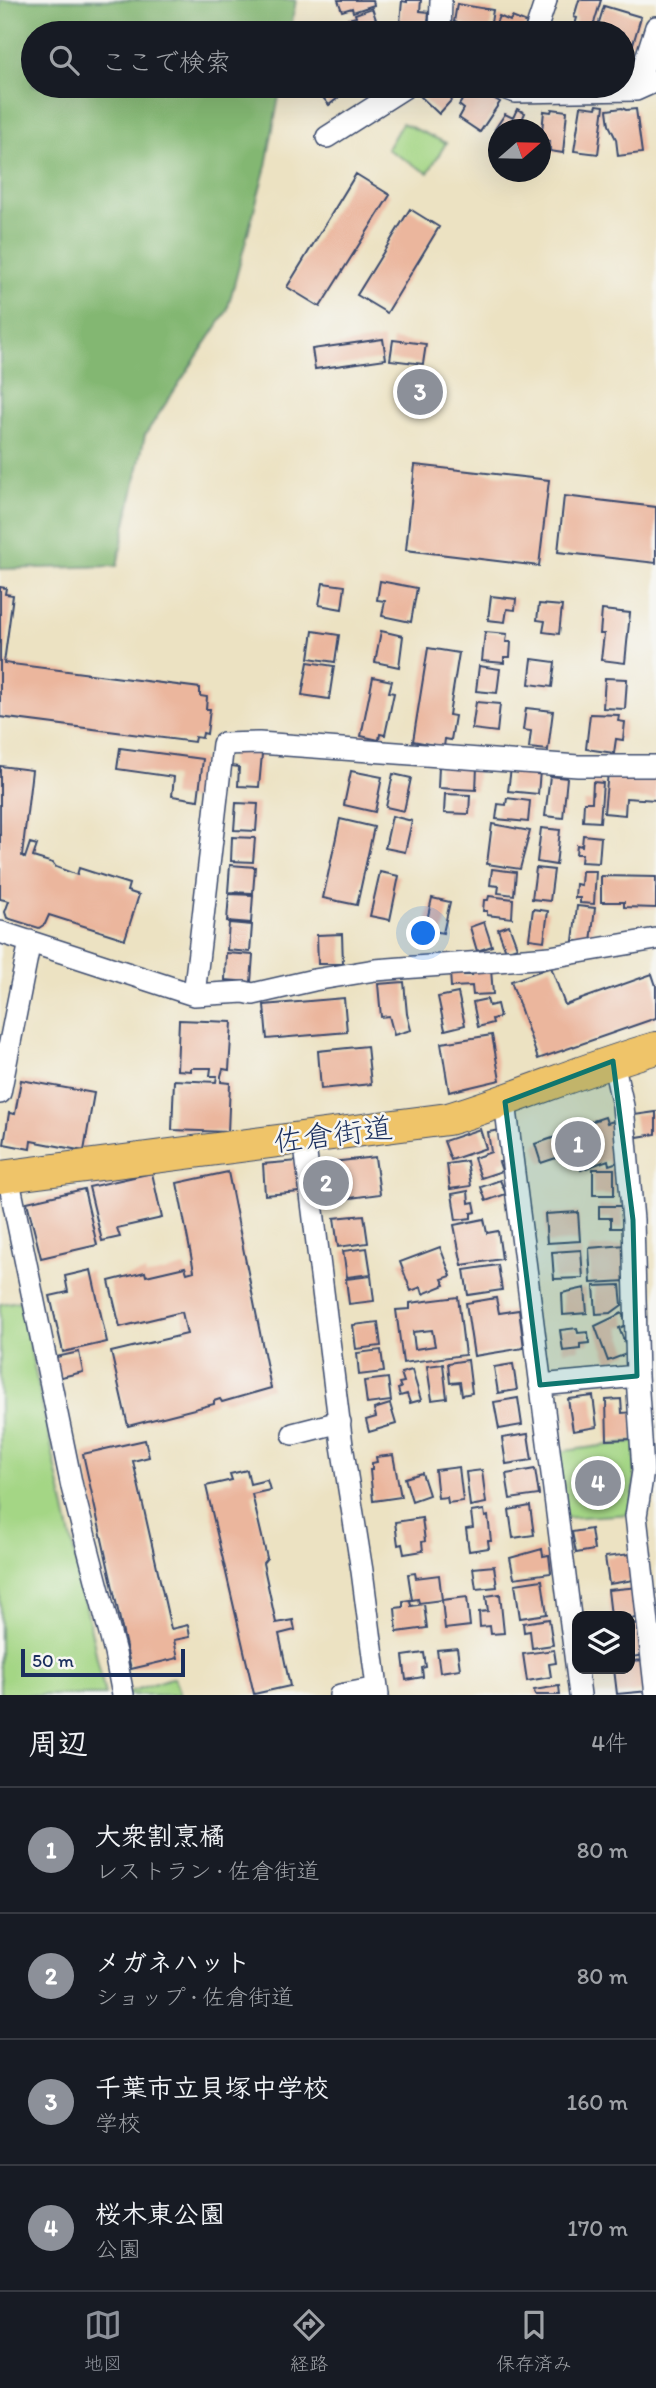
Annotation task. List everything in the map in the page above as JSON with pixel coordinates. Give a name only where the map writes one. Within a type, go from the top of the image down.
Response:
[{"type":"highway","name":"佐倉街道","points":[[4,1176],[448,1119],[505,1102],[613,1061],[656,1048]]},
{"type":"street","points":[[440,21],[441,0]]},
{"type":"street","points":[[539,21],[546,0]]},
{"type":"street","points":[[636,90],[656,27]]},
{"type":"street","points":[[636,90],[656,81]]},
{"type":"street","points":[[327,137],[388,98]]},
{"type":"street","points":[[194,995],[223,744],[259,743],[578,766],[656,766]]},
{"type":"street","points":[[0,932],[194,995],[244,992],[253,994],[375,970],[550,957],[656,939]]},
{"type":"street","points":[[0,1093],[30,941]]},
{"type":"street","points":[[613,1061],[623,1106],[633,1220],[637,1376],[643,1471],[636,1516],[656,1695]]},
{"type":"street","points":[[505,1102],[580,1695]]},
{"type":"street","points":[[304,1138],[378,1691],[340,1695]]},
{"type":"street","points":[[4,1176],[72,1488],[123,1695]]},
{"type":"street","points":[[540,1385],[637,1376]]},
{"type":"street","points":[[293,1434],[340,1422]]},
{"type":"highlighted area","points":[[613,1061],[633,1220],[637,1376],[540,1385],[505,1102]]},
{"type":"green space","points":[[0,0],[296,0],[292,21],[21,21],[21,98],[279,98],[266,166],[227,311],[145,435],[117,566],[0,569]]},
{"type":"green space","points":[[402,123],[446,143],[428,173],[387,149]]},
{"type":"green space","points":[[20,1301],[105,1695],[0,1695],[0,1304]]},
{"type":"green space","points":[[637,1441],[632,1514],[565,1518],[557,1452]]},
{"type":"green space","points":[[174,1677],[180,1695],[126,1695],[126,1693]]},
{"type":"building","points":[[338,0],[373,0],[374,5],[353,12],[352,8],[342,11]]},
{"type":"building","points":[[421,0],[420,11],[429,12],[428,21],[400,21],[402,1]]},
{"type":"building","points":[[579,0],[601,0],[595,21],[576,21],[577,18],[574,17]]},
{"type":"building","points":[[457,4],[493,10],[491,21],[454,21]]},
{"type":"building","points":[[604,6],[641,17],[635,37],[635,21],[599,21]]},
{"type":"building","points":[[372,8],[377,21],[348,21],[356,17],[355,14]]},
{"type":"building","points":[[499,16],[510,21],[497,21]]},
{"type":"building","points":[[323,98],[338,98],[329,105]]},
{"type":"building","points":[[422,98],[453,98],[439,114]]},
{"type":"building","points":[[464,98],[493,98],[500,102],[480,132],[459,118],[464,109],[459,105]]},
{"type":"building","points":[[597,105],[604,106],[598,154],[574,151],[581,106],[596,108]]},
{"type":"building","points":[[517,109],[525,113],[522,119],[502,119],[505,114],[513,118]]},
{"type":"building","points":[[552,109],[567,111],[563,153],[551,151],[551,119],[543,119],[544,111],[551,112]]},
{"type":"building","points":[[636,109],[642,153],[618,156],[607,110]]},
{"type":"building","points":[[356,174],[390,195],[320,307],[287,287]]},
{"type":"building","points":[[410,209],[439,227],[387,313],[357,295]]},
{"type":"building","points":[[383,339],[386,359],[315,369],[312,349]]},
{"type":"building","points":[[393,340],[426,344],[423,364],[390,360]]},
{"type":"building","points":[[415,465],[549,480],[539,566],[406,550]]},
{"type":"building","points":[[564,496],[656,507],[656,563],[558,552]]},
{"type":"building","points":[[380,581],[417,588],[411,622],[382,616],[385,601],[377,600]]},
{"type":"building","points":[[323,583],[345,586],[342,609],[319,605]]},
{"type":"building","points":[[0,587],[6,588],[5,594],[13,595],[4,663],[200,688],[200,696],[207,697],[206,709],[210,709],[207,734],[203,733],[202,738],[195,737],[194,742],[0,717]]},
{"type":"building","points":[[491,596],[516,599],[515,610],[507,609],[505,622],[488,620]]},
{"type":"building","points":[[539,604],[562,606],[559,634],[543,632],[545,621],[537,620]]},
{"type":"building","points":[[602,610],[630,613],[625,663],[601,660],[604,634],[600,634]]},
{"type":"building","points":[[313,631],[339,635],[335,662],[309,658]]},
{"type":"building","points":[[381,631],[403,636],[399,667],[375,662]]},
{"type":"building","points":[[485,632],[507,634],[506,642],[511,642],[510,657],[504,657],[504,663],[482,661]]},
{"type":"building","points":[[428,648],[459,653],[449,715],[455,716],[451,740],[445,739],[444,747],[413,741]]},
{"type":"building","points":[[532,659],[555,662],[552,687],[529,684]]},
{"type":"building","points":[[308,662],[334,666],[329,699],[302,695]]},
{"type":"building","points":[[479,666],[500,669],[497,693],[476,691]]},
{"type":"building","points":[[373,677],[392,681],[389,692],[394,693],[385,735],[380,734],[379,740],[361,736]]},
{"type":"building","points":[[605,678],[627,679],[625,709],[603,708]]},
{"type":"building","points":[[476,702],[500,704],[497,732],[472,729]]},
{"type":"building","points":[[526,708],[553,711],[548,750],[529,748],[531,731],[523,730]]},
{"type":"building","points":[[590,714],[619,715],[618,721],[625,722],[623,740],[616,739],[614,753],[586,749]]},
{"type":"building","points":[[120,748],[203,759],[198,800],[172,796],[174,777],[117,769]]},
{"type":"building","points":[[232,752],[262,754],[259,787],[238,786],[239,767],[231,766]]},
{"type":"building","points":[[0,766],[32,770],[22,856],[25,858],[30,843],[37,845],[33,857],[77,875],[79,868],[129,884],[127,891],[139,895],[125,939],[49,915],[45,924],[39,928],[7,918],[5,912],[9,901],[0,899]]},
{"type":"building","points":[[439,766],[477,767],[476,790],[438,788]]},
{"type":"building","points":[[511,768],[540,771],[538,794],[508,791]]},
{"type":"building","points":[[351,771],[382,777],[375,812],[344,805]]},
{"type":"building","points":[[608,772],[656,776],[656,800],[626,798],[625,815],[604,813]]},
{"type":"building","points":[[393,774],[411,778],[404,811],[386,807]]},
{"type":"building","points":[[550,776],[567,778],[563,818],[545,816]]},
{"type":"building","points":[[593,782],[603,783],[600,822],[583,821],[584,802],[592,802]]},
{"type":"building","points":[[445,794],[470,795],[469,814],[444,813]]},
{"type":"building","points":[[507,798],[530,801],[528,822],[496,819],[498,804],[506,805]]},
{"type":"building","points":[[236,803],[258,804],[256,831],[234,830]]},
{"type":"building","points":[[392,816],[412,821],[405,852],[385,848]]},
{"type":"building","points":[[340,819],[374,827],[357,905],[323,898]]},
{"type":"building","points":[[492,824],[530,831],[520,869],[487,864]]},
{"type":"building","points":[[541,828],[560,830],[556,865],[537,862]]},
{"type":"building","points":[[583,835],[601,837],[599,863],[581,862],[582,854],[576,854],[577,845],[582,846]]},
{"type":"building","points":[[232,837],[255,838],[253,862],[231,861]]},
{"type":"building","points":[[230,865],[255,867],[253,893],[228,892]]},
{"type":"building","points":[[536,868],[554,870],[550,901],[532,899]]},
{"type":"building","points":[[492,869],[516,872],[514,895],[498,893],[499,886],[490,885]]},
{"type":"building","points":[[582,871],[596,871],[594,904],[580,903],[580,898],[575,898],[576,884],[581,885]]},
{"type":"building","points":[[380,872],[399,876],[390,920],[370,916]]},
{"type":"building","points":[[601,876],[656,877],[656,908],[624,907],[624,902],[601,902]]},
{"type":"building","points":[[229,894],[253,895],[251,923],[227,921]]},
{"type":"building","points":[[489,896],[513,899],[512,918],[487,915],[487,911],[483,911],[484,900],[488,900]]},
{"type":"building","points":[[432,898],[450,902],[443,933],[425,929]]},
{"type":"building","points":[[577,906],[595,908],[591,942],[573,941]]},
{"type":"building","points":[[533,909],[548,911],[544,941],[529,939]]},
{"type":"building","points":[[484,922],[492,946],[477,951],[470,927]]},
{"type":"building","points":[[229,923],[252,925],[250,952],[227,950]]},
{"type":"building","points":[[509,925],[517,947],[506,951],[498,929]]},
{"type":"building","points":[[342,934],[343,964],[318,964],[317,935]]},
{"type":"building","points":[[226,953],[253,955],[251,982],[225,980]]},
{"type":"building","points":[[551,967],[565,1005],[652,974],[656,986],[656,1018],[538,1059],[511,981]]},
{"type":"building","points":[[491,970],[493,994],[473,995],[472,986],[451,987],[450,972],[464,971],[464,975],[472,975],[471,971]]},
{"type":"building","points":[[404,982],[411,1030],[394,1035],[389,1016],[381,1017],[378,984]]},
{"type":"building","points":[[458,993],[465,1025],[445,1030],[438,997]]},
{"type":"building","points":[[344,998],[347,1032],[267,1039],[264,1005]]},
{"type":"building","points":[[487,999],[489,1006],[497,1004],[500,1017],[492,1019],[493,1023],[478,1027],[473,1002]]},
{"type":"building","points":[[179,1020],[232,1022],[229,1070],[223,1069],[221,1076],[221,1082],[230,1083],[228,1132],[172,1130],[174,1080],[216,1082],[217,1076],[210,1076],[211,1068],[177,1070]]},
{"type":"building","points":[[492,1035],[500,1080],[449,1092],[441,1043]]},
{"type":"building","points":[[367,1046],[371,1084],[321,1089],[318,1051]]},
{"type":"building","points":[[21,1080],[94,1093],[84,1151],[31,1141],[30,1149],[4,1144],[9,1113],[15,1114]]},
{"type":"building","points":[[656,1112],[656,1134],[637,1137],[634,1115]]},
{"type":"building","points":[[605,1117],[607,1123],[614,1121],[624,1160],[609,1165],[608,1160],[581,1170],[574,1152],[541,1163],[535,1144]]},
{"type":"building","points":[[480,1129],[486,1148],[451,1160],[444,1141]]},
{"type":"building","points":[[501,1130],[506,1161],[499,1162],[502,1171],[481,1178],[474,1158],[491,1152],[488,1132]]},
{"type":"building","points":[[375,1157],[380,1194],[328,1201],[327,1191],[322,1192],[319,1174],[325,1173],[324,1163]]},
{"type":"building","points":[[298,1161],[300,1192],[265,1195],[263,1164]]},
{"type":"building","points":[[467,1161],[471,1186],[450,1189],[447,1164]]},
{"type":"building","points":[[593,1169],[614,1169],[614,1195],[593,1195]]},
{"type":"building","points":[[228,1172],[271,1388],[222,1402],[220,1399],[214,1401],[214,1404],[128,1426],[111,1352],[187,1334],[182,1312],[120,1327],[109,1281],[145,1272],[146,1276],[185,1267],[187,1273],[194,1271],[177,1183]]},
{"type":"building","points":[[152,1173],[162,1218],[117,1228],[120,1237],[102,1241],[89,1187]]},
{"type":"building","points":[[500,1180],[506,1194],[486,1201],[481,1187]]},
{"type":"building","points":[[84,1189],[97,1245],[41,1258],[27,1202]]},
{"type":"building","points":[[468,1191],[469,1203],[474,1202],[476,1212],[471,1213],[471,1218],[456,1220],[452,1194]]},
{"type":"building","points":[[599,1206],[623,1206],[623,1228],[611,1228],[611,1218],[599,1218]]},
{"type":"building","points":[[578,1212],[580,1241],[547,1243],[545,1214]]},
{"type":"building","points":[[364,1215],[368,1243],[338,1247],[334,1218]]},
{"type":"building","points":[[484,1219],[487,1233],[498,1231],[502,1259],[462,1265],[454,1225]]},
{"type":"building","points":[[625,1245],[627,1281],[591,1283],[589,1248]]},
{"type":"building","points":[[440,1247],[451,1276],[442,1279],[445,1285],[423,1294],[421,1287],[411,1291],[400,1262]]},
{"type":"building","points":[[367,1248],[371,1274],[347,1277],[343,1251]]},
{"type":"building","points":[[581,1250],[583,1278],[554,1279],[552,1252]]},
{"type":"building","points":[[498,1265],[502,1290],[468,1295],[464,1270]]},
{"type":"building","points":[[91,1270],[107,1342],[63,1352],[50,1296],[68,1292],[65,1276]]},
{"type":"building","points":[[371,1276],[374,1301],[349,1304],[346,1279]]},
{"type":"building","points":[[620,1285],[622,1305],[611,1313],[596,1314],[594,1286]]},
{"type":"building","points":[[585,1288],[587,1313],[563,1315],[562,1293]]},
{"type":"building","points":[[458,1297],[465,1355],[403,1363],[396,1310],[410,1309],[410,1303]],"holes":[[[432,1330],[435,1346],[415,1349],[413,1332]]]},
{"type":"building","points":[[496,1298],[499,1313],[519,1310],[524,1348],[474,1356],[466,1303]]},
{"type":"building","points":[[622,1313],[627,1325],[619,1328],[629,1353],[608,1361],[595,1326]]},
{"type":"building","points":[[378,1322],[381,1346],[356,1349],[353,1325]]},
{"type":"building","points":[[577,1328],[578,1333],[588,1332],[589,1343],[580,1344],[580,1349],[563,1351],[560,1330]]},
{"type":"building","points":[[381,1350],[384,1372],[359,1375],[357,1353]]},
{"type":"building","points":[[79,1352],[83,1372],[57,1378],[52,1358]]},
{"type":"building","points":[[468,1360],[472,1393],[462,1395],[460,1382],[450,1383],[448,1363]]},
{"type":"building","points":[[443,1364],[447,1398],[432,1400],[427,1366]]},
{"type":"building","points":[[513,1364],[517,1390],[498,1393],[494,1367]]},
{"type":"building","points":[[412,1370],[421,1400],[410,1403],[407,1394],[400,1396],[398,1389],[401,1388],[399,1383],[404,1382],[401,1373]]},
{"type":"building","points":[[388,1378],[391,1401],[367,1404],[364,1381]]},
{"type":"building","points":[[593,1396],[597,1427],[573,1431],[568,1399]]},
{"type":"building","points":[[518,1398],[522,1425],[499,1429],[494,1402]]},
{"type":"building","points":[[621,1399],[622,1413],[633,1412],[633,1439],[607,1440],[606,1400]]},
{"type":"building","points":[[390,1404],[396,1424],[369,1432],[366,1420],[376,1417],[374,1409]]},
{"type":"building","points":[[528,1434],[532,1460],[506,1464],[502,1438]]},
{"type":"building","points":[[145,1440],[149,1457],[133,1461],[171,1629],[188,1625],[190,1637],[174,1640],[178,1658],[131,1669],[83,1454]]},
{"type":"building","points":[[393,1455],[401,1497],[373,1501],[370,1470],[372,1463],[377,1462],[376,1457]]},
{"type":"building","points":[[459,1467],[463,1501],[448,1503],[447,1497],[438,1498],[435,1470]]},
{"type":"building","points":[[535,1469],[539,1495],[510,1499],[506,1474]]},
{"type":"building","points":[[247,1470],[250,1484],[267,1480],[270,1490],[252,1494],[267,1558],[263,1563],[276,1623],[293,1620],[295,1630],[279,1634],[290,1686],[254,1694],[206,1486],[232,1480],[230,1474]]},
{"type":"building","points":[[482,1470],[486,1503],[470,1506],[466,1472]]},
{"type":"building","points":[[422,1473],[429,1495],[412,1501],[405,1478]]},
{"type":"building","points":[[530,1506],[534,1535],[513,1538],[509,1510]]},
{"type":"building","points":[[484,1510],[485,1517],[488,1516],[491,1541],[488,1541],[489,1548],[469,1551],[466,1529],[473,1528],[471,1512]]},
{"type":"building","points":[[422,1518],[425,1541],[422,1542],[423,1551],[404,1554],[402,1544],[398,1545],[395,1522]]},
{"type":"building","points":[[591,1529],[594,1550],[576,1553],[572,1532]]},
{"type":"building","points":[[542,1549],[543,1556],[549,1555],[551,1573],[514,1578],[510,1558]]},
{"type":"building","points":[[630,1554],[634,1580],[609,1584],[605,1557]]},
{"type":"building","points":[[494,1566],[497,1587],[476,1589],[473,1568]]},
{"type":"building","points":[[415,1573],[416,1578],[439,1575],[442,1600],[419,1603],[418,1599],[412,1600],[408,1574]]},
{"type":"building","points":[[542,1580],[547,1614],[520,1618],[515,1584]]},
{"type":"building","points":[[639,1587],[643,1617],[635,1618],[635,1611],[610,1611],[608,1590]]},
{"type":"building","points":[[500,1594],[504,1633],[491,1634],[490,1626],[480,1627],[479,1612],[488,1611],[486,1596]]},
{"type":"building","points":[[467,1597],[470,1626],[445,1629],[442,1600]]},
{"type":"building","points":[[410,1600],[411,1606],[424,1604],[427,1628],[397,1632],[395,1608],[403,1607],[403,1601]]},
{"type":"building","points":[[549,1619],[553,1645],[532,1648],[530,1631],[524,1632],[523,1623]]},
{"type":"building","points":[[643,1623],[647,1655],[635,1656],[635,1624]]},
{"type":"building","points":[[457,1648],[460,1669],[440,1672],[437,1650]]},
{"type":"building","points":[[554,1650],[556,1663],[549,1664],[551,1677],[527,1681],[523,1654]]},
{"type":"building","points":[[424,1653],[426,1667],[422,1668],[423,1677],[406,1680],[403,1656]]},
{"type":"building","points":[[646,1660],[649,1691],[617,1694],[615,1674],[635,1674],[635,1661]]},
{"type":"building","points":[[559,1686],[560,1695],[535,1695],[534,1690]]},
{"type":"place","name":"千葉市立貝塚中学校","points":[[420,392]]},
{"type":"place","name":"大衆割烹橘","points":[[578,1144]]},
{"type":"place","name":"メガネハット","points":[[326,1183]]},
{"type":"place","name":"桜木東公園","points":[[598,1483]]}]
